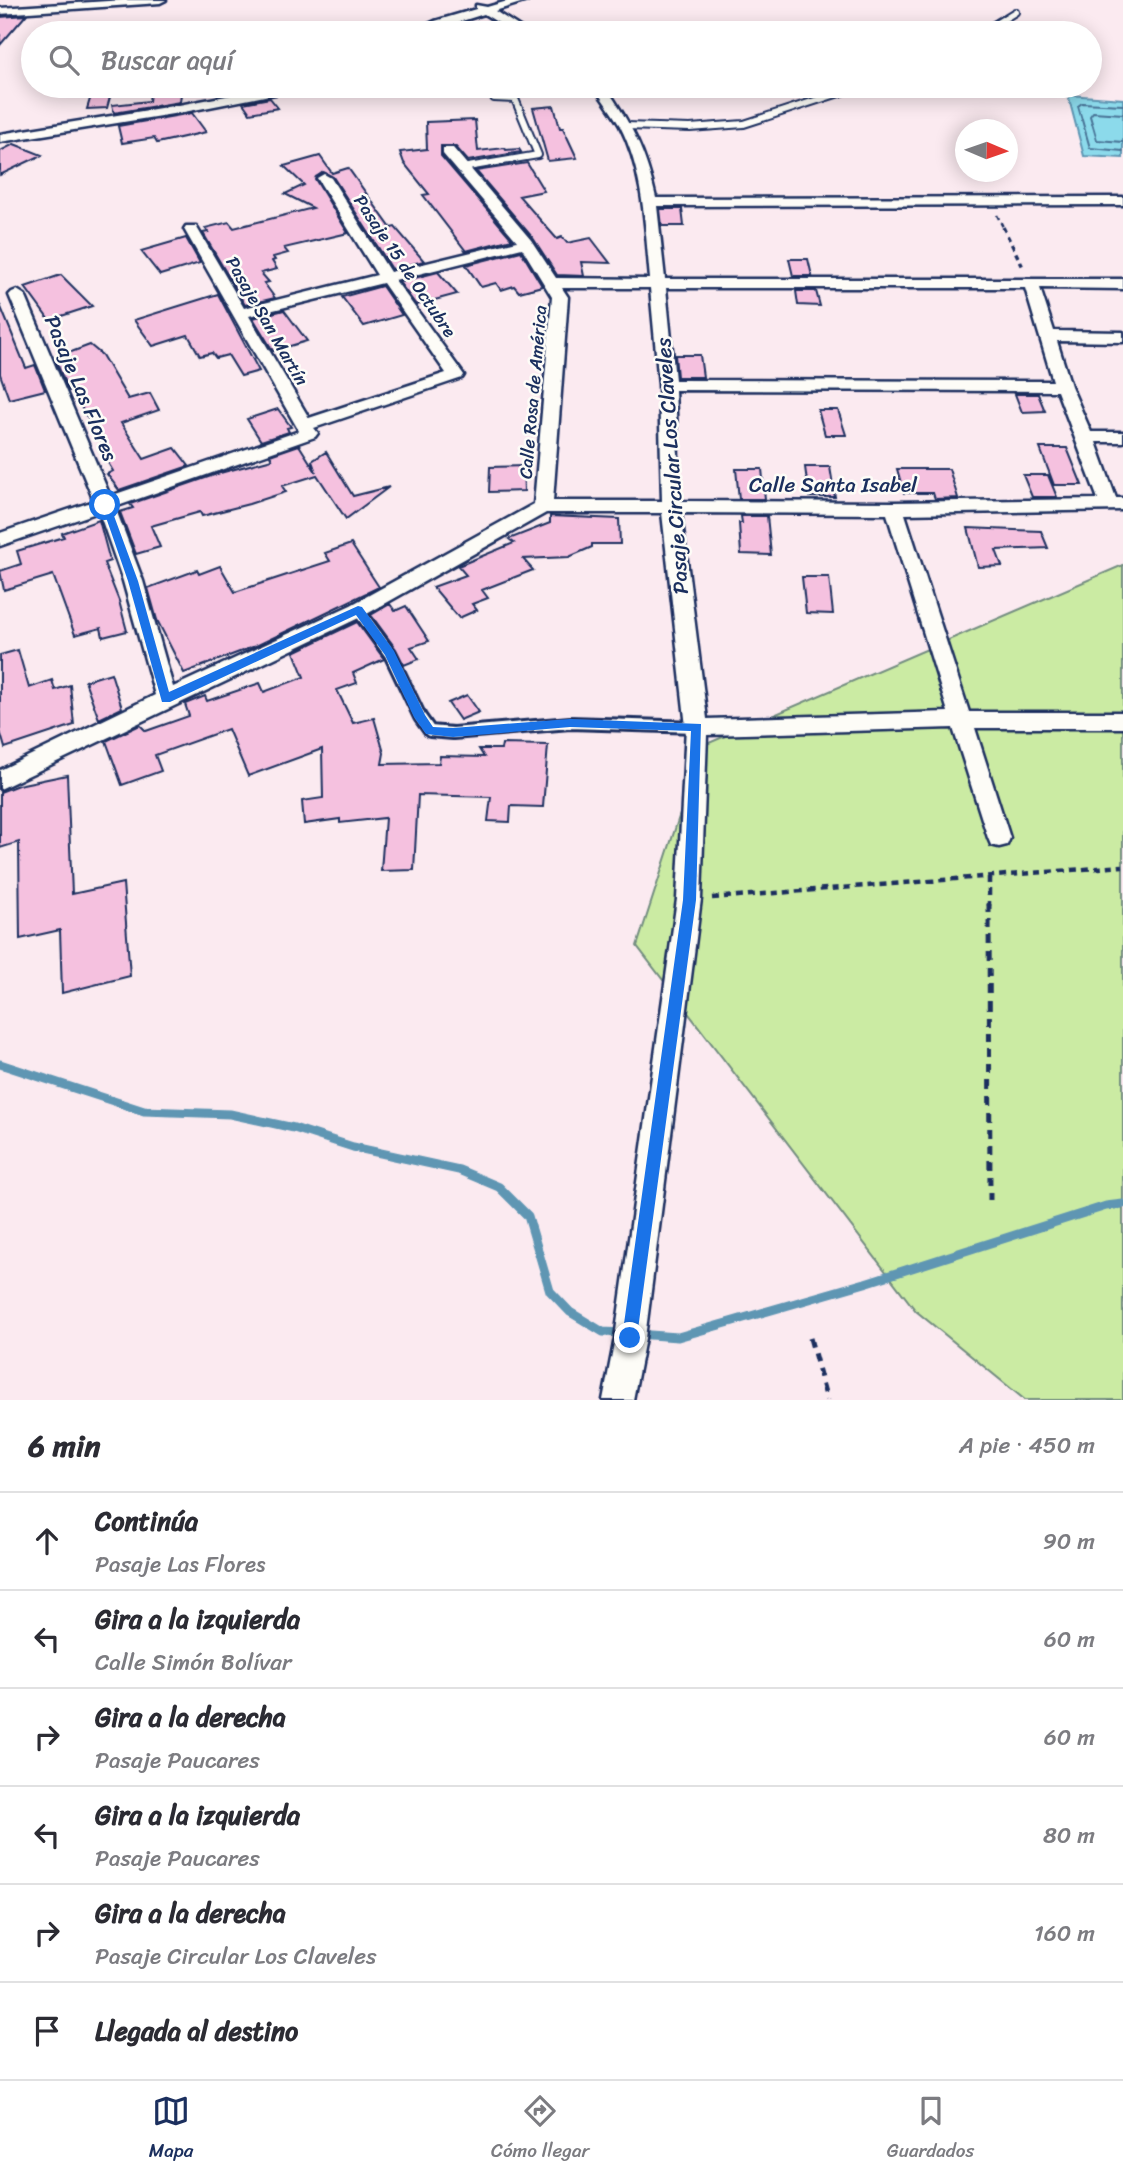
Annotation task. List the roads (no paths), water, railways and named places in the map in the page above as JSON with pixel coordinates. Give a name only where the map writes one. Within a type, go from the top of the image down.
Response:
[{"type":"street","points":[[5,11],[18,0]]},
{"type":"street","points":[[5,11],[160,0]]},
{"type":"street","points":[[468,0],[504,21]]},
{"type":"street","points":[[446,21],[524,0]]},
{"type":"street","points":[[0,138],[234,98]]},
{"type":"street","name":"Pasaje Circular Los Claveles","points":[[606,98],[626,126],[642,164],[650,202],[667,385],[671,508],[697,727],[690,900],[630,1338],[618,1400]]},
{"type":"street","name":"Calle Rosa de América","points":[[448,150],[526,243],[560,297],[543,507]]},
{"type":"street","name":"Pasaje 15 de Octubre","points":[[307,429],[456,375],[386,277],[324,178]]},
{"type":"street","points":[[650,202],[1123,201]]},
{"type":"street","name":"Pasaje San Martín","points":[[191,229],[307,429]]},
{"type":"street","points":[[241,313],[526,243]]},
{"type":"street","points":[[551,283],[1123,284]]},
{"type":"street","points":[[1031,285],[1063,386],[1117,505]]},
{"type":"street","name":"Pasaje Las Flores","points":[[17,295],[105,505],[133,581],[166,699]]},
{"type":"street","points":[[1047,336],[1123,337]]},
{"type":"street","points":[[667,385],[1063,386]]},
{"type":"street","points":[[0,540],[105,505],[307,429]]},
{"type":"street","points":[[1086,437],[1123,437]]},
{"type":"street","name":"Calle Santa Isabel","points":[[543,507],[894,508],[1117,505]]},
{"type":"street","points":[[0,780],[358,610],[543,507]]},
{"type":"street","points":[[894,508],[999,838]]},
{"type":"street","points":[[697,727],[962,720],[1123,720]]},
{"type":"lane","points":[[1000,21],[1015,12]]},
{"type":"lane","points":[[462,168],[538,155],[515,99],[494,98]]},
{"type":"lane","points":[[626,126],[690,128],[744,124],[824,98]]},
{"type":"lane","points":[[358,610],[390,654],[420,717],[430,731],[453,733],[570,723],[697,727]]},
{"type":"water","points":[[1069,98],[1123,99],[1123,158],[1084,156]]},
{"type":"waterway","points":[[0,1064],[144,1111],[230,1114],[294,1128],[353,1147],[459,1170],[499,1187],[528,1216],[550,1291],[570,1312],[603,1332],[624,1333]]},
{"type":"waterway","points":[[636,1334],[678,1337],[865,1283],[1106,1206],[1123,1204]]}]
